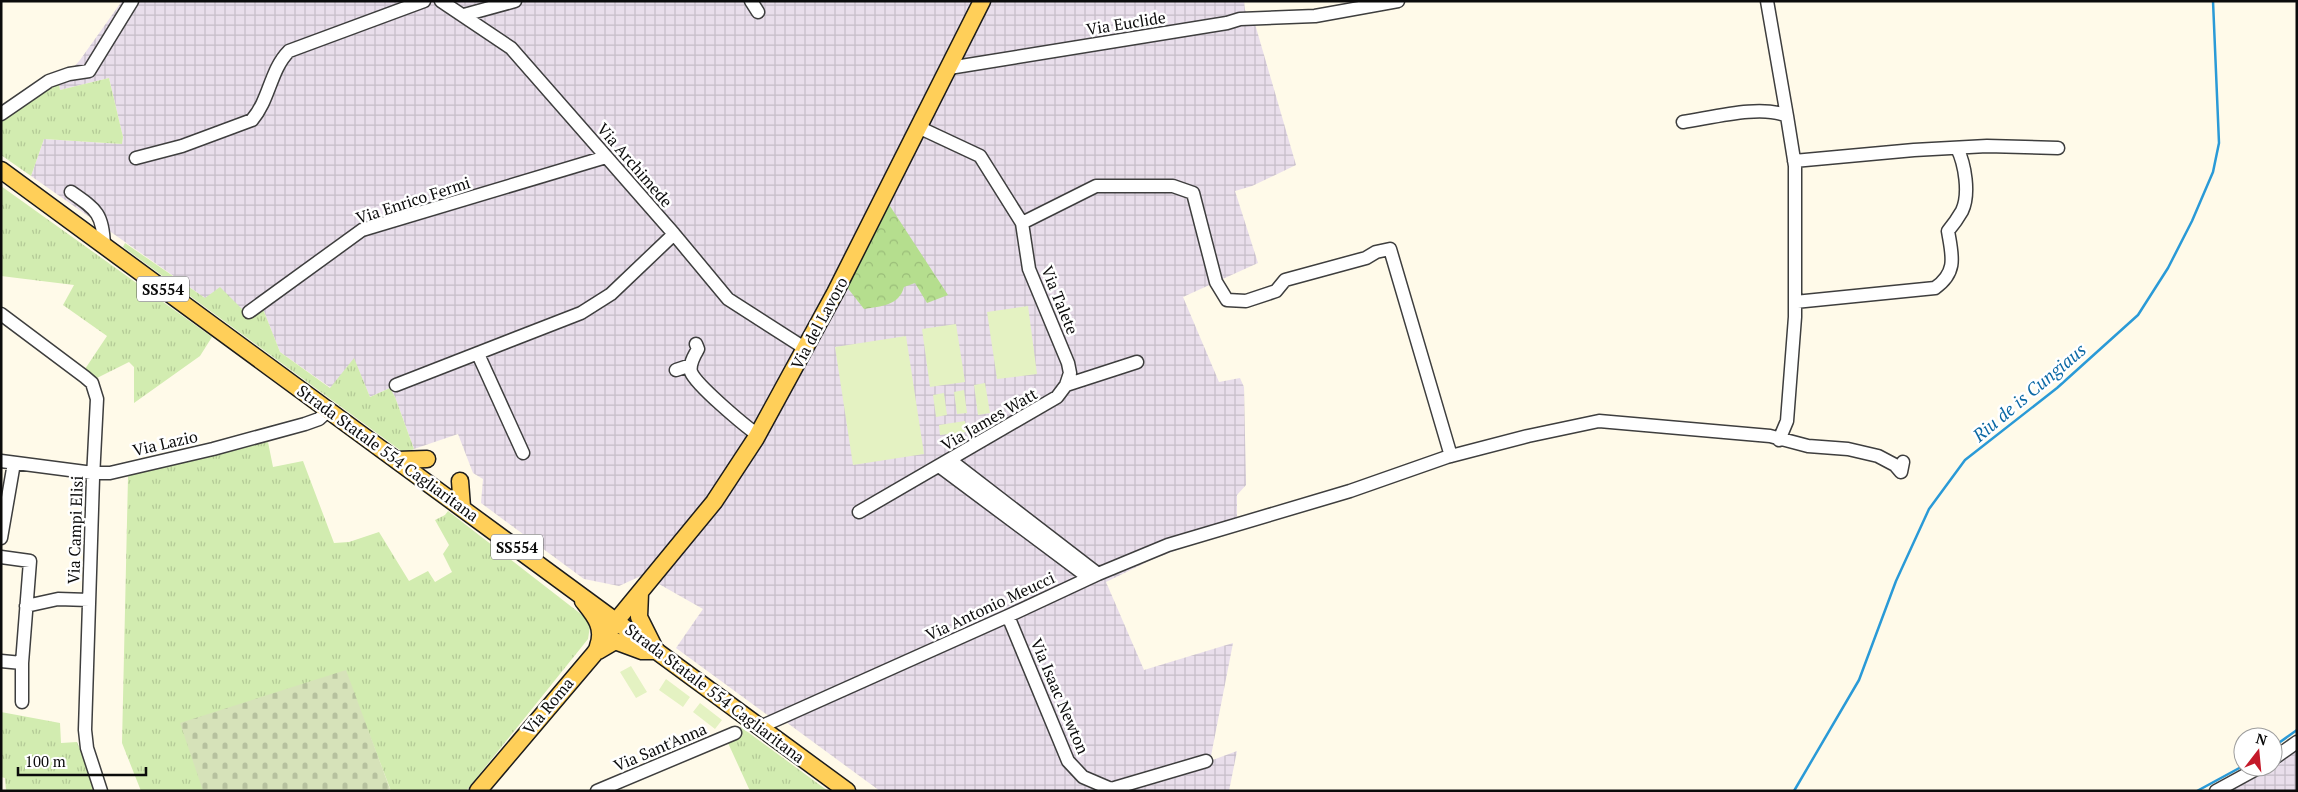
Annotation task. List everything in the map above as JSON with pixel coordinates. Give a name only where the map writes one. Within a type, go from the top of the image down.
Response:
[{"type":"main road","name":"Via del Lavoro","points":[[616,620],[714,502],[758,434],[806,349],[982,1]]},
{"type":"main road","name":"Strada Statale 554 Cagliaritana","points":[[1,170],[847,791]]},
{"type":"main road","points":[[397,460],[427,459]]},
{"type":"main road","points":[[460,481],[462,507]]},
{"type":"main road","points":[[572,588],[602,604],[619,606],[640,593]]},
{"type":"main road","points":[[572,588],[600,626],[601,638],[594,654]]},
{"type":"main road","points":[[594,654],[615,641],[642,651],[657,651],[639,617],[640,593]]},
{"type":"main road","name":"Via Roma","points":[[478,791],[594,654],[616,620]]},
{"type":"street","points":[[1,114],[49,81],[89,70],[132,1]]},
{"type":"street","points":[[136,158],[200,140],[252,120],[263,103],[276,68],[289,51],[424,1]]},
{"type":"street","name":"Via Archimede","points":[[441,1],[511,48],[674,234],[728,299],[806,349]]},
{"type":"street","points":[[464,15],[515,1]]},
{"type":"street","name":"Via Euclide","points":[[949,68],[1227,23],[1240,19],[1314,16],[1398,1]]},
{"type":"street","points":[[1766,1],[1794,161],[1795,302],[1787,421],[1779,440]]},
{"type":"street","points":[[1683,122],[1751,112],[1780,113],[1787,116]]},
{"type":"street","name":"Via Talete","points":[[918,127],[980,156],[1022,223],[1029,269],[1068,362],[1070,373],[1066,385]]},
{"type":"street","points":[[1794,161],[1914,150],[1998,145],[2058,148]]},
{"type":"street","points":[[1795,302],[1935,288],[1946,281],[1952,265],[1948,231],[1962,209],[1965,198],[1963,160],[1957,148]]},
{"type":"street","name":"Via Enrico Fermi","points":[[249,312],[362,230],[606,157]]},
{"type":"street","points":[[1022,223],[1096,186],[1173,186],[1193,193],[1216,282],[1227,300],[1246,301],[1276,291],[1285,280],[1366,258],[1376,252],[1390,249],[1451,456]]},
{"type":"street","points":[[71,192],[95,209],[103,223],[104,246]]},
{"type":"street","points":[[396,385],[581,314],[611,294],[674,234]]},
{"type":"street","name":"Via Campi Elisi","points":[[1,314],[92,383],[98,399],[93,473],[85,730],[87,748],[101,791]]},
{"type":"street","points":[[696,344],[698,349],[691,365],[692,372],[700,383],[748,428],[758,434]]},
{"type":"street","points":[[478,354],[523,453]]},
{"type":"street","name":"Via James Watt","points":[[858,512],[1057,398],[1066,385],[1137,362]]},
{"type":"street","points":[[676,370],[691,365]]},
{"type":"street","name":"Via Lazio","points":[[8,462],[93,473],[110,473],[277,432],[319,419],[329,410]]},
{"type":"street","name":"Via Antonio Meucci","points":[[760,727],[1093,576],[1168,545],[1350,491],[1451,456],[1528,436],[1599,421],[1770,436],[1779,440],[1878,456],[1895,465],[1901,472],[1904,462]]},
{"type":"street","points":[[1,538],[8,462]]},
{"type":"street","points":[[945,463],[1093,576]]},
{"type":"street","points":[[1,557],[30,562],[22,663],[22,702]]},
{"type":"street","points":[[26,606],[58,599],[89,600]]},
{"type":"street","name":"Via Isaac Newton","points":[[1008,616],[1068,761],[1083,777],[1112,789],[1206,761]]},
{"type":"street","points":[[1,661],[22,663]]},
{"type":"street","name":"Via Sant'Anna","points":[[597,791],[735,733]]},
{"type":"street","points":[[2283,752],[2297,742]]},
{"type":"street","points":[[2216,791],[2242,777]]},
{"type":"shaded area","points":[[122,1],[1244,1],[1245,10],[1255,24],[1296,165],[1252,186],[1235,191],[1258,263],[1183,297],[1219,382],[1240,378],[1244,387],[1246,485],[1237,495],[1237,530],[1200,541],[1151,560],[1106,582],[1144,670],[1233,643],[1210,761],[1237,751],[1229,791],[880,791],[786,722],[766,714],[676,648],[703,609],[643,575],[619,586],[584,579],[481,503],[483,479],[473,473],[458,434],[414,449],[390,388],[370,397],[354,359],[331,388],[280,352],[263,309],[250,317],[205,298],[31,176],[44,139],[122,144],[123,137],[109,78],[60,90],[59,84],[80,60]]},
{"type":"shaded area","points":[[2297,747],[2297,791],[2230,791],[2253,777],[2283,777],[2283,757]]},
{"type":"green space","points":[[109,78],[123,137],[122,144],[44,139],[31,176],[1,155],[1,120],[49,87],[59,84],[60,90]]},
{"type":"green space","points":[[1,186],[212,337],[200,356],[134,403],[134,367],[129,362],[97,378],[85,369],[107,336],[63,305],[74,285],[1,276]]},
{"type":"green space","points":[[888,203],[948,295],[927,303],[915,283],[904,287],[902,293],[894,302],[864,309],[846,286]]},
{"type":"green space","points":[[125,243],[205,298],[220,287],[250,317],[263,309],[280,352],[330,388],[354,358],[370,397],[390,388],[414,449],[404,453],[123,247]]},
{"type":"green space","points":[[1028,306],[1037,374],[997,379],[987,312]]},
{"type":"green space","points":[[956,324],[965,382],[930,387],[922,329]]},
{"type":"green space","points":[[906,336],[924,454],[853,465],[835,347]]},
{"type":"green space","points":[[985,383],[990,413],[978,415],[974,385]]},
{"type":"green space","points":[[964,390],[967,413],[957,414],[954,392]]},
{"type":"green space","points":[[944,393],[947,415],[936,417],[933,395]]},
{"type":"green space","points":[[965,421],[967,432],[940,435],[939,425]]},
{"type":"green space","points":[[268,442],[273,467],[303,461],[334,543],[349,542],[379,532],[409,581],[428,571],[435,582],[452,572],[443,554],[449,545],[435,520],[445,515],[448,511],[586,618],[590,626],[588,639],[466,791],[391,791],[345,671],[204,791],[141,791],[122,743],[128,477],[132,470]]},
{"type":"green space","points":[[631,666],[647,692],[636,698],[620,672]]},
{"type":"green space","points":[[346,670],[390,789],[384,791],[203,791],[180,723]]},
{"type":"green space","points":[[666,679],[690,697],[683,707],[659,690]]},
{"type":"green space","points":[[700,703],[722,720],[715,729],[693,712]]},
{"type":"green space","points":[[1,712],[60,723],[61,743],[77,742],[97,791],[6,791],[5,778],[1,777]]},
{"type":"green space","points":[[741,727],[828,791],[750,791],[728,743],[743,735],[736,729]]},
{"type":"waterway","name":"Riu de is Cungiaus","points":[[1794,791],[1859,680],[1896,581],[1929,509],[1965,460],[2057,388],[2138,315],[2168,268],[2192,221],[2213,172],[2219,143],[2213,1]]},
{"type":"waterway","points":[[2283,740],[2297,730]]},
{"type":"waterway","points":[[2197,791],[2233,771]]}]
